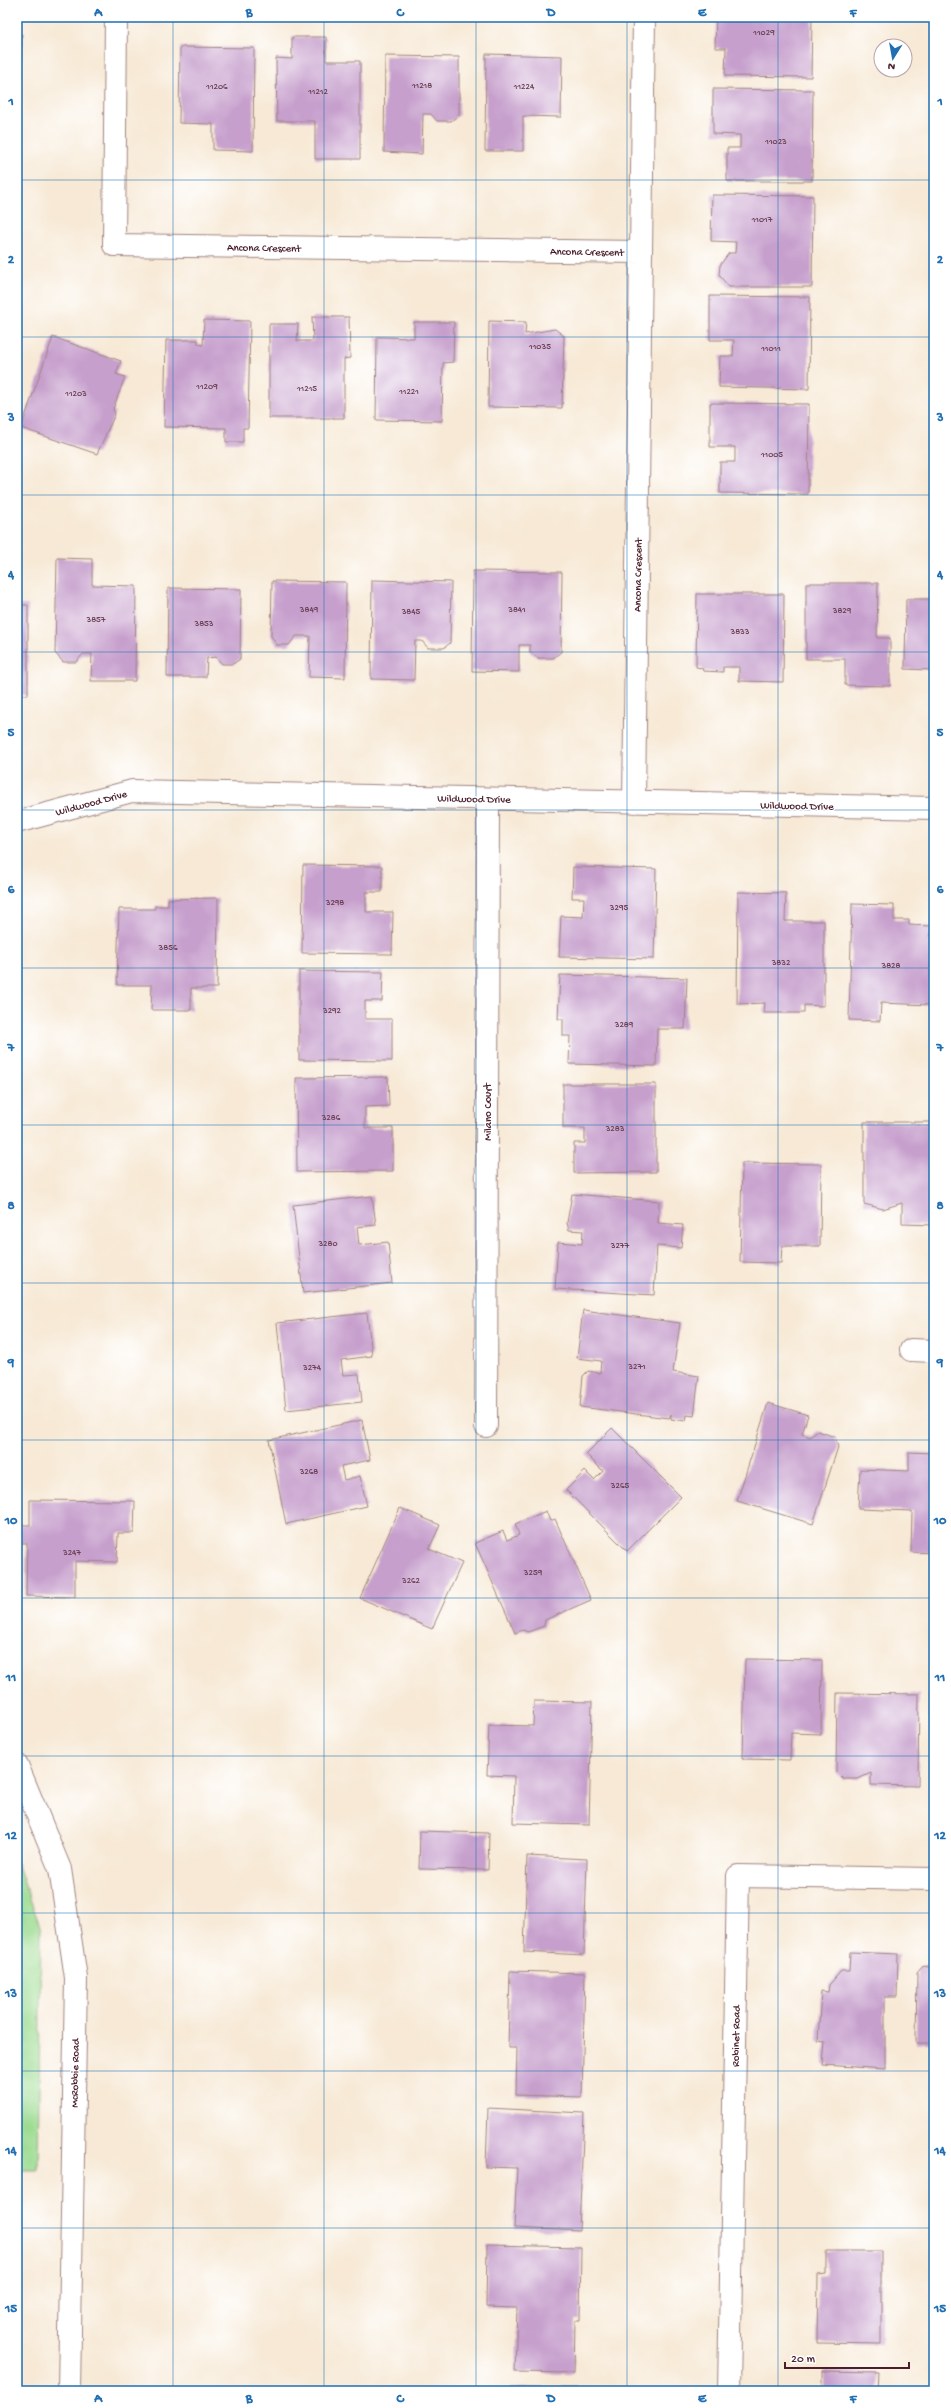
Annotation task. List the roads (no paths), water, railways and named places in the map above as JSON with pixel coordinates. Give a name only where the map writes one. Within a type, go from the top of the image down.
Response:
[{"type":"street","name":"Ancona Crescent","points":[[116,17],[114,245],[641,252]]},
{"type":"street","name":"Ancona Crescent","points":[[634,802],[644,17]]},
{"type":"street","name":"Wildwood Drive","points":[[17,822],[132,791],[934,808]]},
{"type":"street","name":"Milano Court","points":[[486,1426],[488,799]]},
{"type":"street","points":[[911,1350],[934,1351]]},
{"type":"street","name":"McRobbie Road","points":[[17,1765],[60,1869],[76,1978],[69,2391]]},
{"type":"street","name":"Robinet Road","points":[[729,2391],[738,1876],[934,1879]]}]
